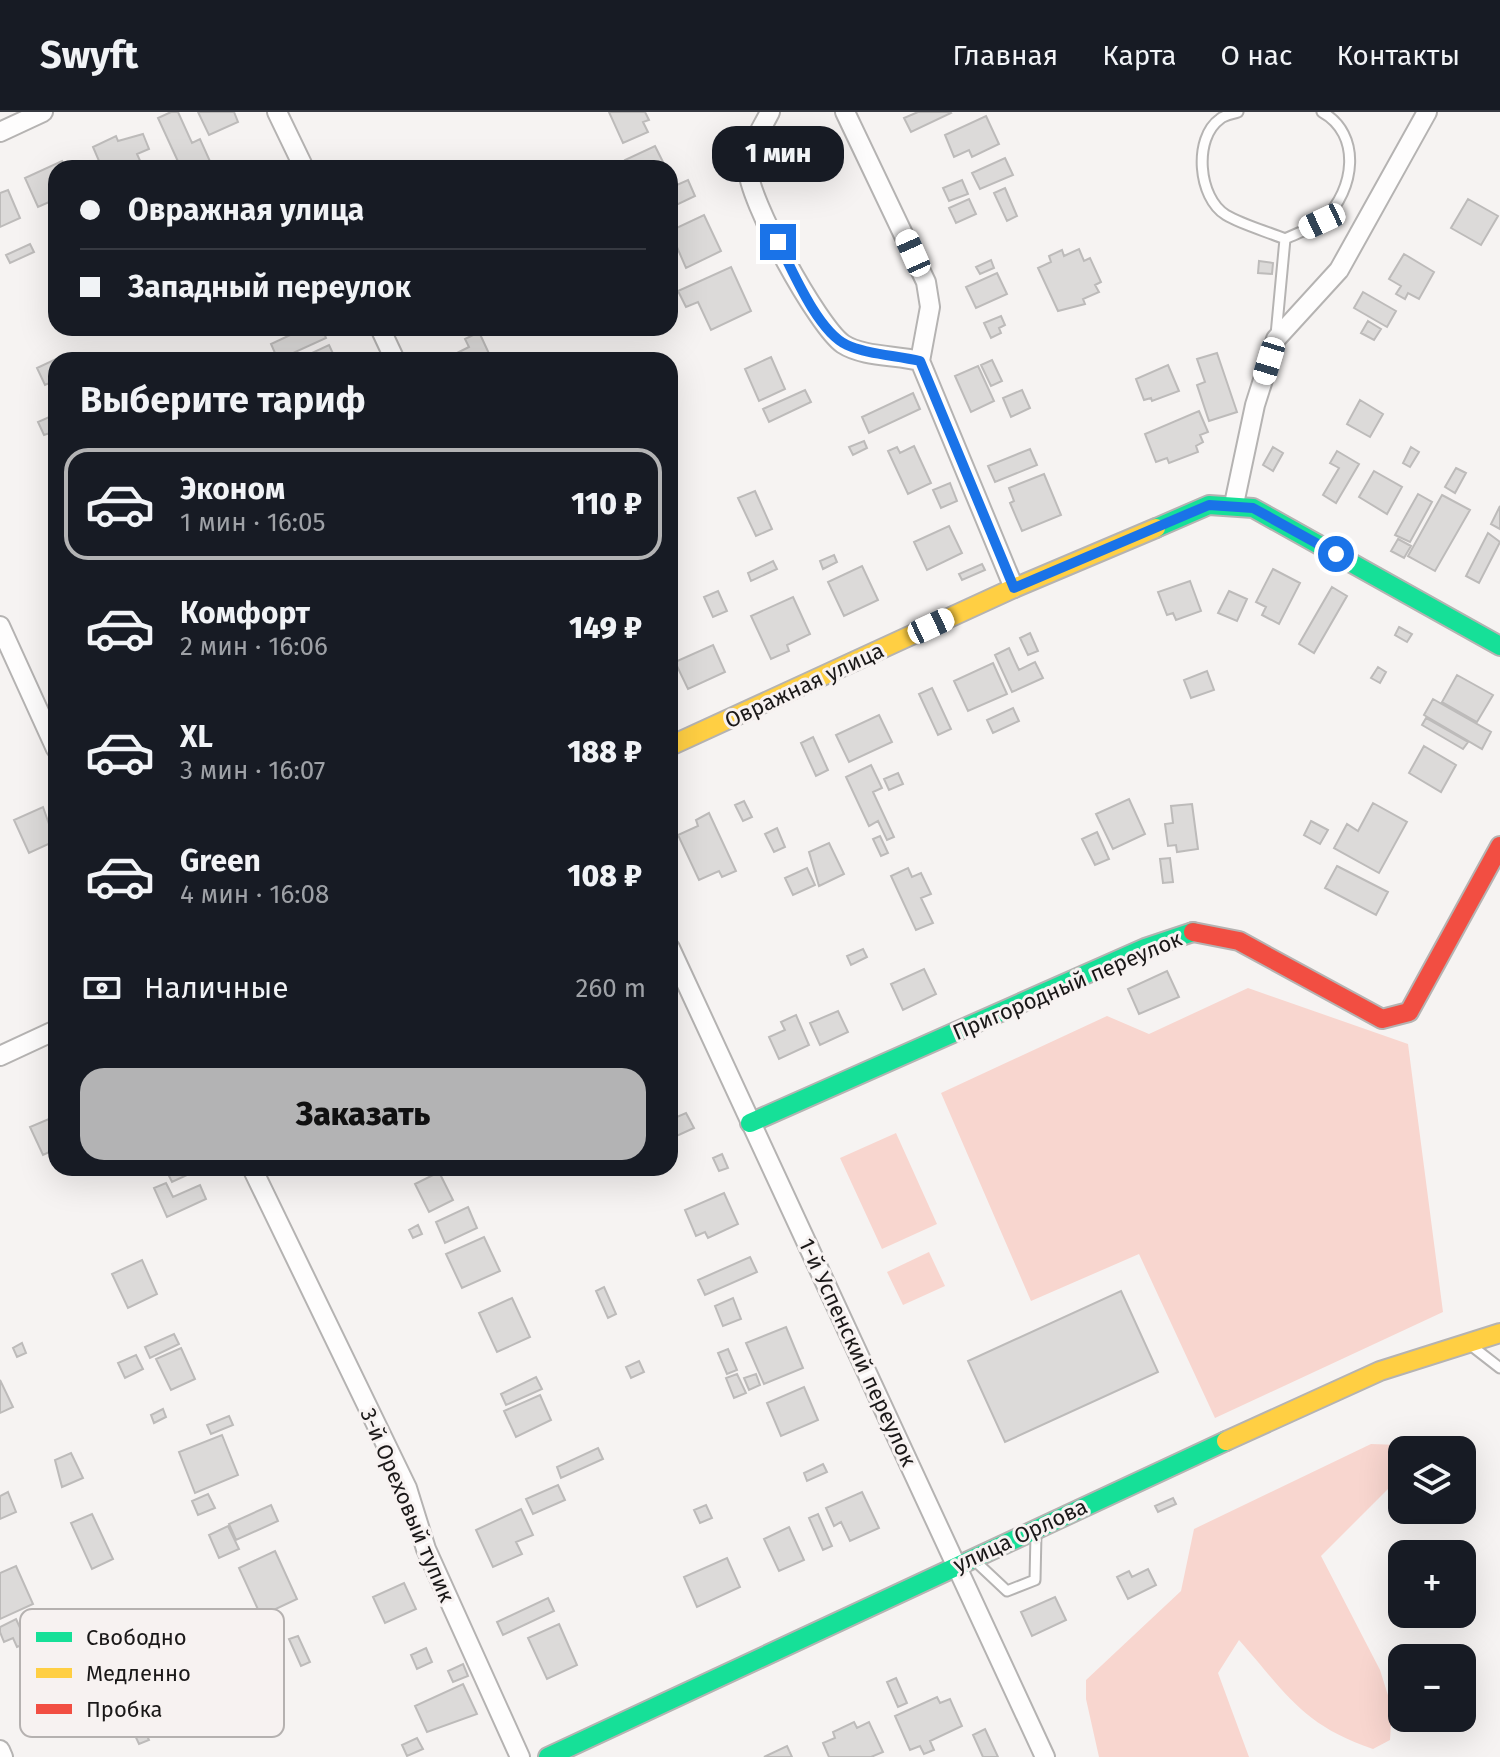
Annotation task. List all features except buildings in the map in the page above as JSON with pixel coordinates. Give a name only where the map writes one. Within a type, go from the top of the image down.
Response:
[{"type":"street","points":[[0,132],[43,112]]},
{"type":"street","points":[[277,112],[300,160]]},
{"type":"street","points":[[770,112],[753,145],[748,170],[755,195],[807,301],[843,344],[866,352],[920,361]]},
{"type":"street","points":[[845,112],[926,282],[930,307],[920,361],[1014,588]]},
{"type":"street","points":[[1427,112],[1339,270],[1276,339],[1255,405],[1234,504],[1253,508],[1500,646]]},
{"type":"street","name":"Овражная улица","points":[[678,742],[1014,588],[1209,505],[1234,504]]},
{"type":"street","points":[[0,626],[48,731]]},
{"type":"street","name":"Пригородный переулок","points":[[750,1123],[1145,948],[1197,931],[1239,941],[1382,1019],[1409,1012],[1426,986],[1500,846]]},
{"type":"street","name":"1-й Успенский переулок","points":[[678,966],[750,1123],[964,1562],[1045,1757]]},
{"type":"street","points":[[0,1056],[48,1034]]},
{"type":"street","name":"3-й Ореховый тупик","points":[[256,1176],[407,1488],[426,1549],[520,1757]]},
{"type":"street","name":"улица Орлова","points":[[548,1757],[1036,1527],[1380,1371],[1500,1333]]},
{"type":"street","points":[[0,1750],[3,1757]]},
{"type":"lane","points":[[1238,112],[1220,118],[1209,132],[1202,153],[1208,192],[1223,214],[1285,239],[1322,221],[1339,201],[1349,179],[1348,143],[1338,121],[1322,112]]},
{"type":"lane","points":[[1276,339],[1285,239]]},
{"type":"lane","points":[[1468,1342],[1500,1368]]},
{"type":"lane","points":[[964,1562],[1007,1591],[1035,1580],[1036,1527]]},
{"type":"shaded area","points":[[1248,988],[1408,1044],[1443,1312],[1215,1418],[1139,1254],[1031,1301],[941,1093],[1107,1016],[1149,1034]]},
{"type":"shaded area","points":[[896,1133],[937,1224],[882,1249],[840,1158]]},
{"type":"shaded area","points":[[929,1252],[945,1286],[903,1305],[887,1272]]},
{"type":"shaded area","points":[[1371,1444],[1388,1445],[1388,1489],[1321,1556],[1380,1670],[1388,1695],[1390,1740],[1373,1749],[1349,1740],[1312,1718],[1283,1691],[1239,1640],[1218,1673],[1249,1757],[1099,1757],[1086,1699],[1086,1680],[1181,1591],[1194,1529]]},
{"type":"traffic: fast","points":[[1156,528],[1209,505],[1253,508],[1500,646]]},
{"type":"traffic: fast","points":[[750,1123],[1145,948],[1193,932]]},
{"type":"traffic: fast","points":[[548,1757],[1226,1441]]},
{"type":"traffic: slow","points":[[678,742],[1014,588],[1156,528]]},
{"type":"traffic: slow","points":[[1226,1441],[1380,1371],[1500,1333]]},
{"type":"traffic: jam","points":[[1193,932],[1239,941],[1382,1019],[1409,1012],[1500,846]]},
{"type":"route","points":[[778,242],[807,301],[843,344],[866,352],[920,361],[1014,588],[1209,505],[1234,504],[1253,508],[1336,554]]}]
